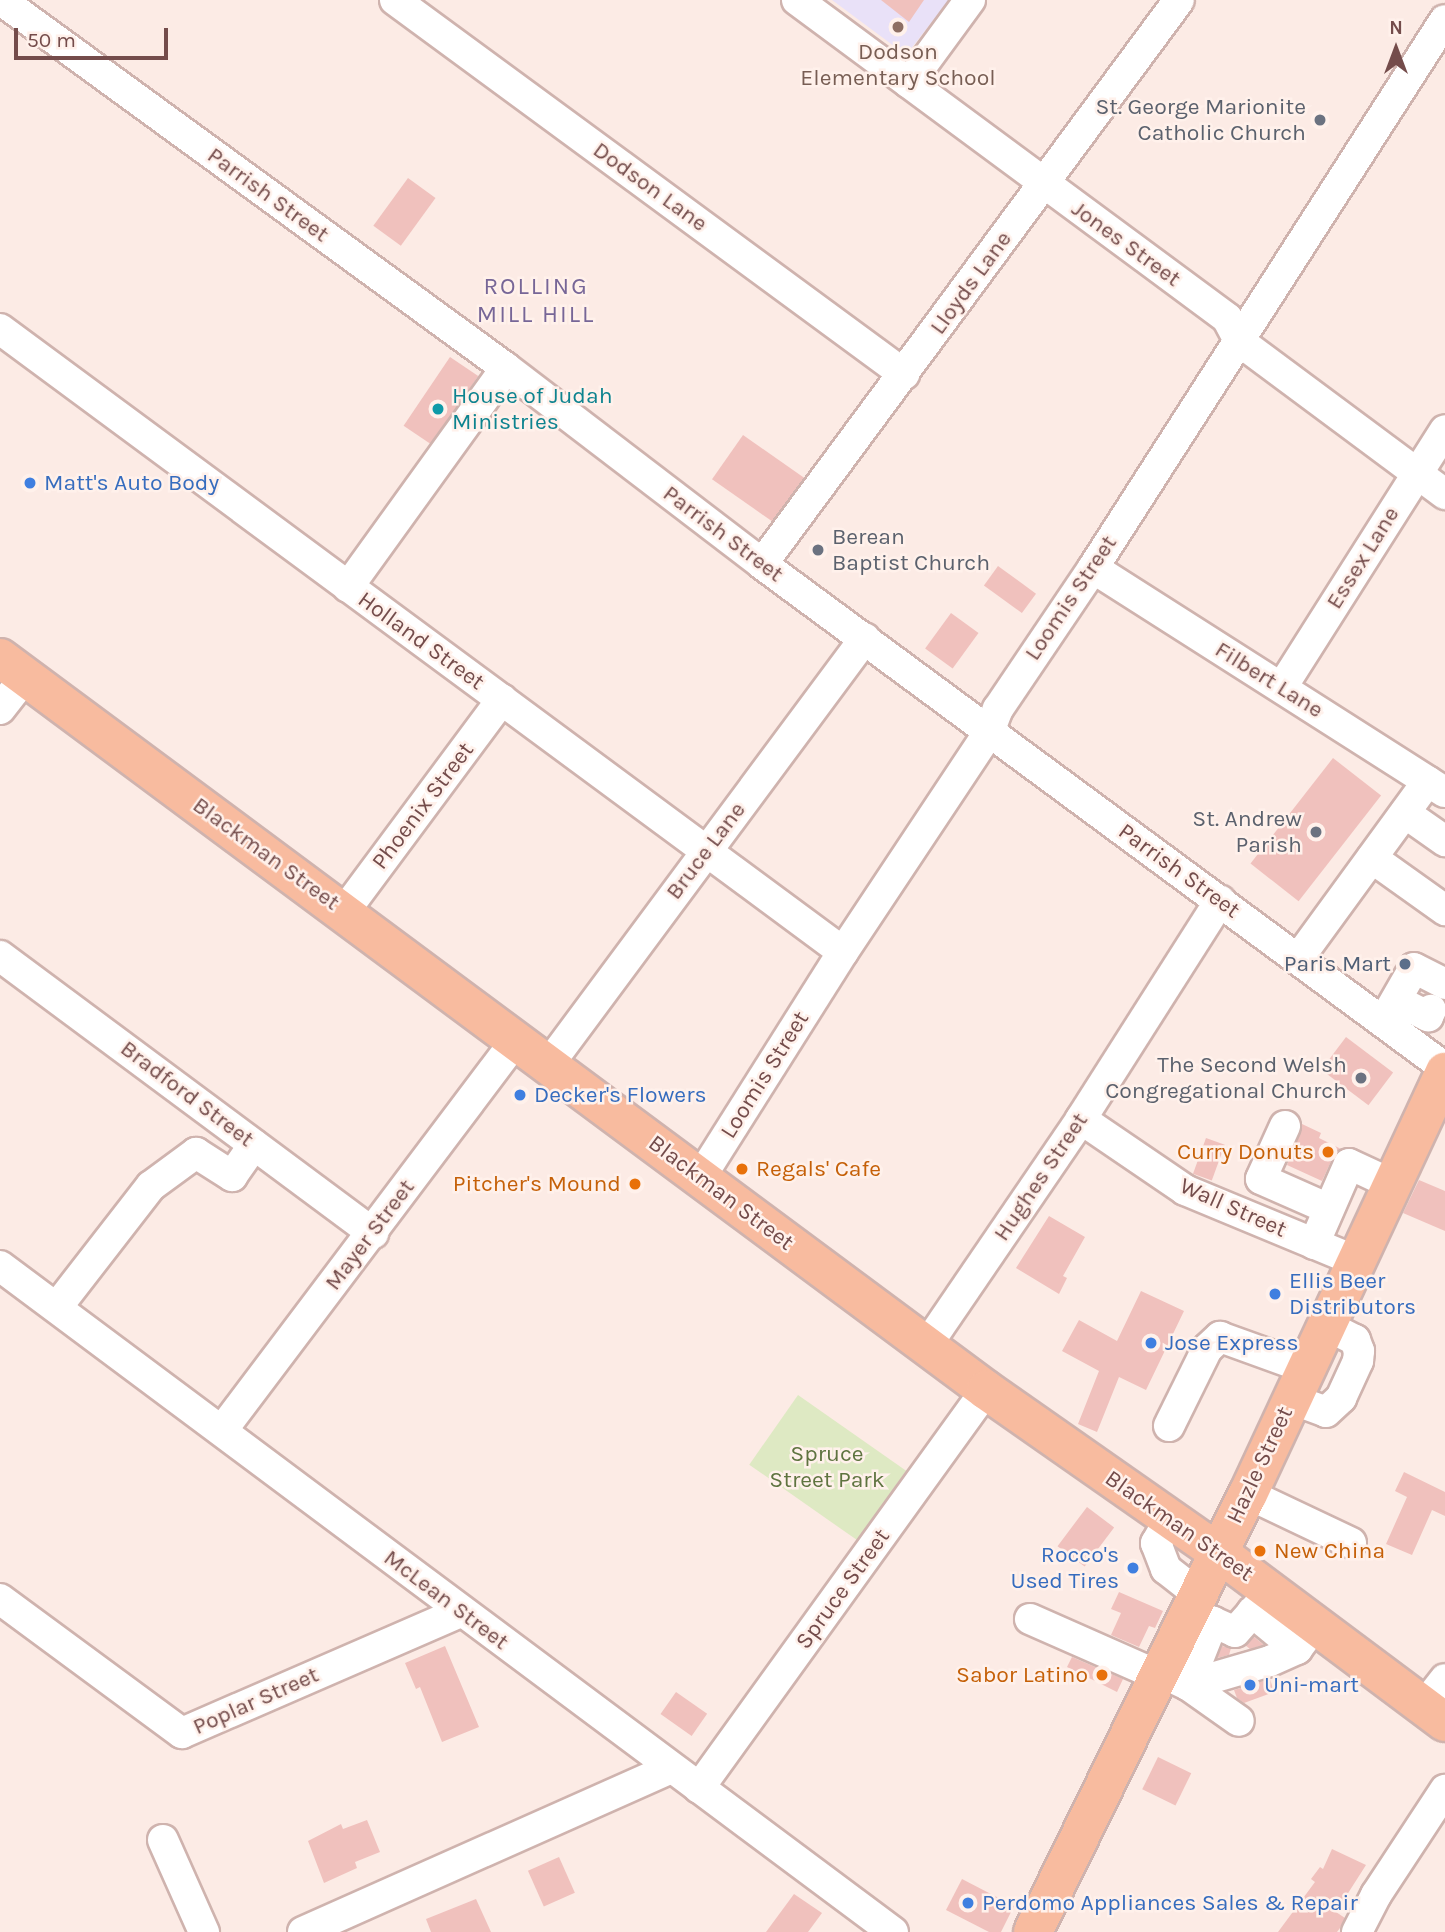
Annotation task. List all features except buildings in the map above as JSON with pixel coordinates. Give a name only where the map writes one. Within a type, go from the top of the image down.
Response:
[{"type":"main road","name":"Blackman Street","points":[[13,668],[986,1390],[1219,1553],[1226,1611],[1306,1637],[1438,1702]]},
{"type":"main road","name":"Hazle Street","points":[[1033,1932],[1169,1678],[1226,1611],[1219,1553],[1445,1070]]},
{"type":"street","name":"Parrish Street","points":[[1,0],[506,368],[762,564],[1298,959],[1423,997],[1445,1070]]},
{"type":"street","name":"Dodson Lane","points":[[395,0],[904,374]]},
{"type":"street","name":"Jones Street","points":[[797,0],[1227,318],[1239,341],[1445,494]]},
{"type":"street","points":[[909,83],[970,0]]},
{"type":"street","name":"Lloyds Lane","points":[[762,564],[1179,0]]},
{"type":"street","name":"Loomis Street","points":[[700,1178],[843,951],[989,732],[998,709],[1093,568],[1445,20]]},
{"type":"street","name":"Holland Street","points":[[0,329],[843,951]]},
{"type":"street","points":[[348,587],[506,368]]},
{"type":"street","name":"Essex Lane","points":[[1282,687],[1445,430]]},
{"type":"street","name":"Filbert Lane","points":[[1093,568],[1436,787]]},
{"type":"street","name":"Bruce Lane","points":[[549,1064],[865,638]]},
{"type":"street","points":[[0,709],[13,668]]},
{"type":"street","name":"Phoenix Street","points":[[344,912],[502,699]]},
{"type":"street","points":[[1298,959],[1405,813],[1436,787]]},
{"type":"street","points":[[1405,813],[1445,841]]},
{"type":"street","points":[[1372,859],[1445,910]]},
{"type":"street","name":"Hughes Street","points":[[927,1345],[1081,1119],[1220,901]]},
{"type":"street","name":"Bradford Street","points":[[0,956],[373,1233]]},
{"type":"street","name":"Mayer Street","points":[[223,1429],[516,1040]]},
{"type":"street","name":"Wall Street","points":[[1081,1119],[1185,1189],[1356,1261]]},
{"type":"street","points":[[1285,1126],[1261,1179],[1329,1209]]},
{"type":"street","points":[[57,1307],[151,1186],[196,1153],[232,1176],[254,1144]]},
{"type":"street","points":[[1314,1244],[1349,1164],[1392,1184]]},
{"type":"street","name":"McLean Street","points":[[0,1266],[223,1429],[460,1612],[893,1932]]},
{"type":"street","points":[[1169,1426],[1207,1349],[1220,1336],[1298,1383]]},
{"type":"street","name":"Spruce Street","points":[[699,1788],[986,1390]]},
{"type":"street","points":[[1248,1494],[1352,1543]]},
{"type":"street","points":[[1170,1518],[1156,1543],[1166,1569],[1226,1611],[1243,1668]]},
{"type":"street","name":"Poplar Street","points":[[0,1599],[182,1734],[460,1612]]},
{"type":"street","points":[[1030,1619],[1169,1678],[1240,1721]]},
{"type":"street","points":[[1169,1678],[1243,1668],[1270,1661],[1306,1637]]},
{"type":"street","points":[[303,1932],[671,1768]]},
{"type":"street","points":[[1357,1932],[1376,1895],[1445,1790]]},
{"type":"street","points":[[163,1840],[204,1932]]},
{"type":"shaded area","name":"Dodson Elementary School","points":[[832,0],[949,0],[906,55]]},
{"type":"green space","name":"Spruce Street Park","points":[[798,1395],[906,1471],[857,1540],[749,1465]]},
{"type":"place","name":"Dodson Elementary School","points":[[898,27]]},
{"type":"place","name":"St. George Marionite Catholic Church","points":[[1320,120]]},
{"type":"place","name":"House of Judah Ministries","points":[[438,409]]},
{"type":"place","name":"Matt's Auto Body","points":[[30,483]]},
{"type":"place","name":"Berean Baptist Church","points":[[818,550]]},
{"type":"place","name":"St. Andrew Parish","points":[[1316,832]]},
{"type":"place","name":"Paris Mart","points":[[1405,964]]},
{"type":"place","name":"The Second Welsh Congregational Church","points":[[1361,1078]]},
{"type":"place","name":"Decker's Flowers","points":[[520,1095]]},
{"type":"place","name":"Curry Donuts","points":[[1328,1152]]},
{"type":"place","name":"Regals' Cafe","points":[[742,1169]]},
{"type":"place","name":"Pitcher's Mound","points":[[635,1184]]},
{"type":"place","name":"Ellis Beer Distributors","points":[[1275,1294]]},
{"type":"place","name":"Jose Express","points":[[1151,1343]]},
{"type":"place","name":"New China","points":[[1260,1551]]},
{"type":"place","name":"Rocco's Used Tires","points":[[1133,1568]]},
{"type":"place","name":"Sabor Latino","points":[[1102,1675]]},
{"type":"place","name":"Uni-mart","points":[[1250,1685]]},
{"type":"place","name":"Perdomo Appliances Sales & Repair","points":[[968,1903]]},
{"type":"district","name":"ROLLING MILL HILL","points":[[536,301]]}]
